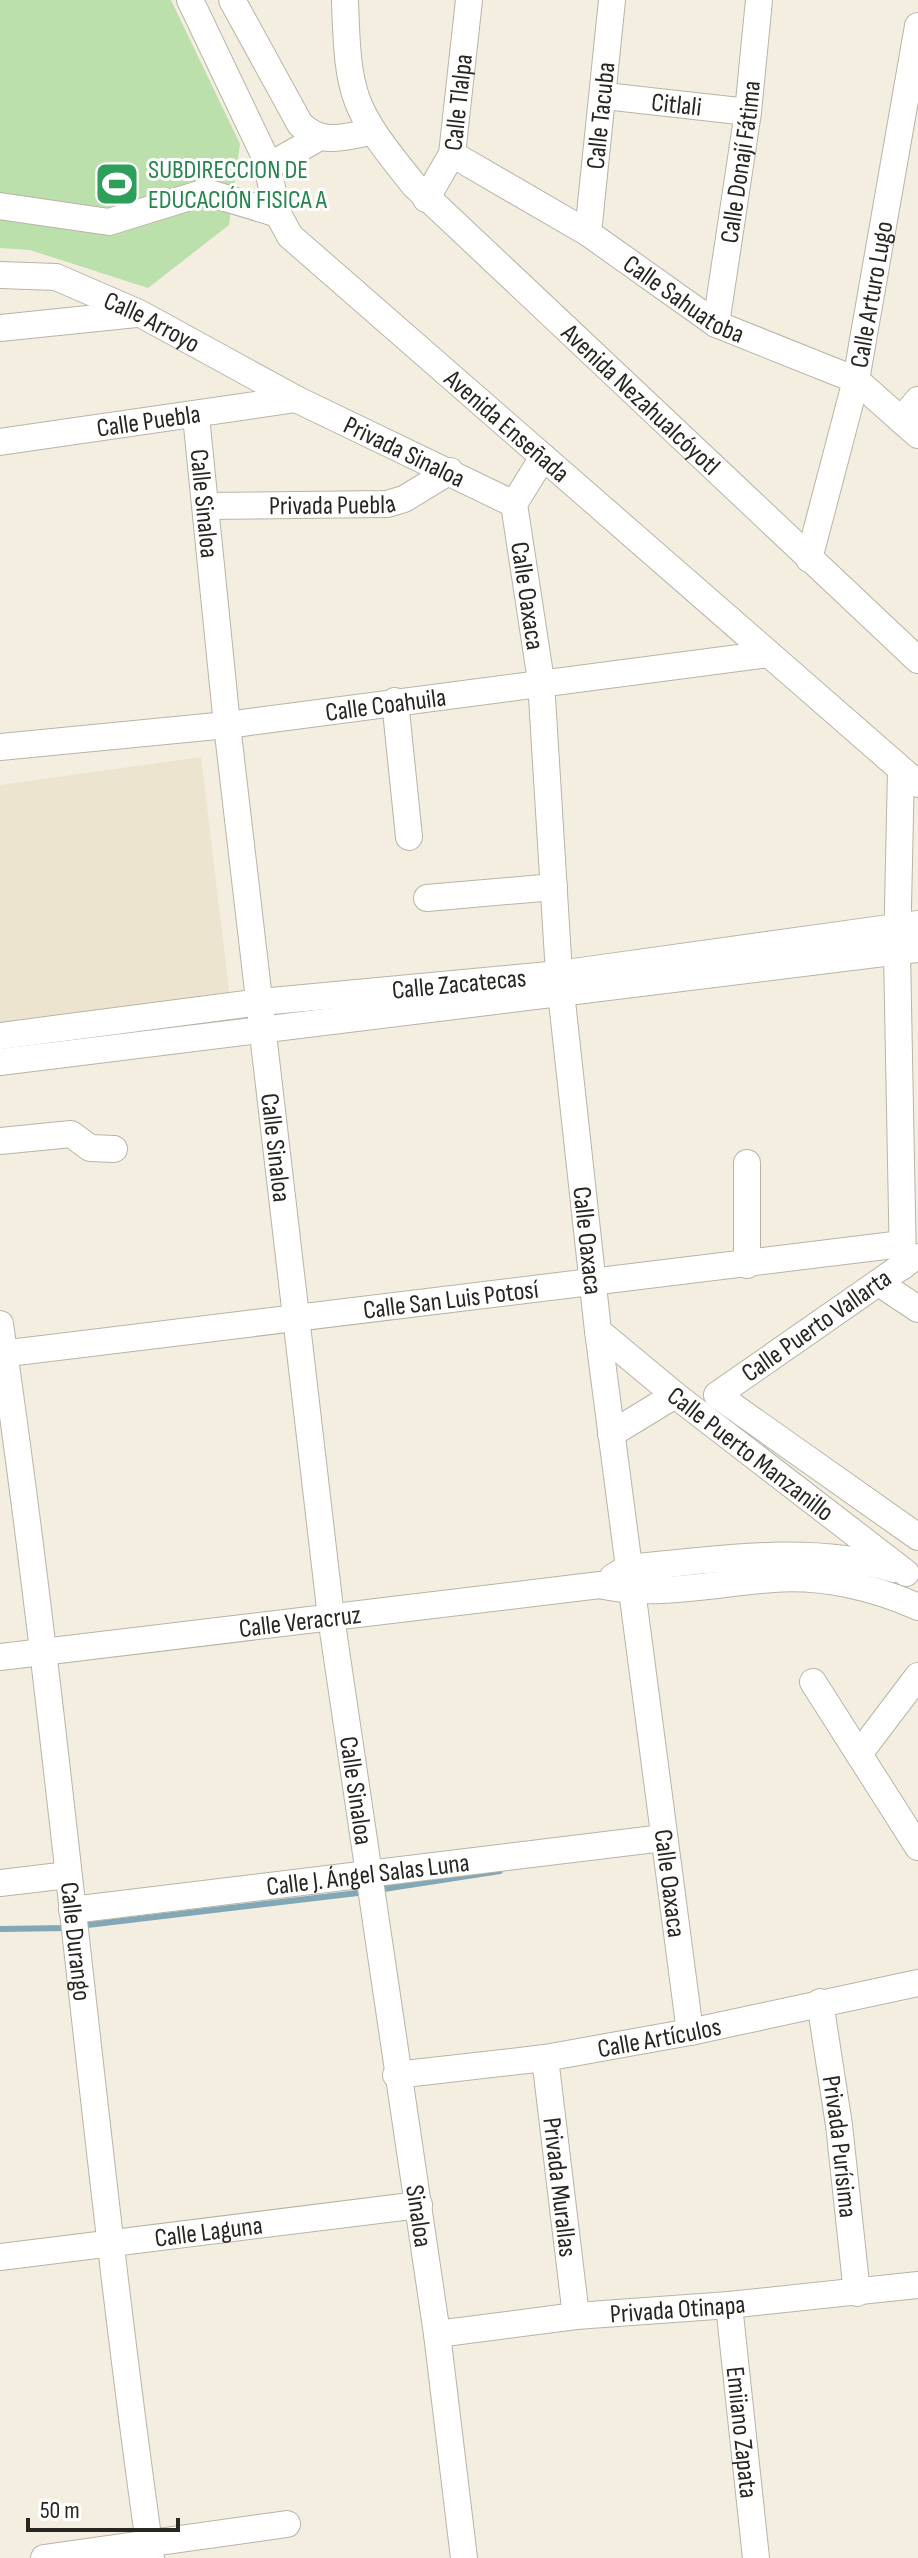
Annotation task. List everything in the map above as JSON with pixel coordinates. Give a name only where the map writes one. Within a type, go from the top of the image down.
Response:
[{"type":"street","name":"Avenida Enseñada","points":[[190,0],[269,166],[278,214],[298,244],[910,777]]},
{"type":"street","points":[[232,0],[300,124],[318,138],[330,140],[371,132]]},
{"type":"street","name":"Avenida Nezahualcóyotl","points":[[345,0],[351,91],[371,132],[426,199],[918,660]]},
{"type":"street","name":"Calle Tlalpa","points":[[426,199],[452,154],[469,0]]},
{"type":"street","name":"Calle Tacuba","points":[[588,233],[605,96],[612,0]]},
{"type":"street","name":"Calle Donají Fátima","points":[[716,324],[748,112],[759,0]]},
{"type":"street","name":"Calle Arturo Lugo","points":[[809,559],[856,380],[918,26]]},
{"type":"street","name":"Citlali","points":[[605,96],[748,112]]},
{"type":"street","points":[[269,166],[318,138]]},
{"type":"street","name":"Calle Sahuatoba","points":[[452,154],[588,233],[716,324],[856,380],[909,427]]},
{"type":"street","points":[[0,206],[109,222],[206,192],[278,214]]},
{"type":"street","name":"Calle Arroyo","points":[[0,275],[56,277],[139,313],[296,399]]},
{"type":"street","points":[[0,328],[139,313]]},
{"type":"street","name":"Calle Puebla","points":[[0,442],[196,416],[296,399]]},
{"type":"street","name":"Privada Sinaloa","points":[[296,399],[514,504]]},
{"type":"street","points":[[909,427],[918,400]]},
{"type":"street","name":"Calle Sinaloa","points":[[196,416],[293,1318],[368,1876]]},
{"type":"street","points":[[514,504],[543,457]]},
{"type":"street","name":"Privada Puebla","points":[[206,506],[387,504],[404,499],[450,471]]},
{"type":"street","name":"Calle Oaxaca","points":[[514,504],[541,681],[561,985],[598,1331],[690,2032]]},
{"type":"street","name":"Calle Coahuila","points":[[0,747],[227,725],[541,681],[768,654]]},
{"type":"street","points":[[395,701],[409,837]]},
{"type":"street","points":[[907,1255],[910,777]]},
{"type":"street","points":[[427,898],[554,887]]},
{"type":"street","name":"Calle Zacatecas","points":[[0,1036],[262,1015],[561,985],[908,938]]},
{"type":"street","name":"Calle Zacatecas","points":[[0,1062],[262,1015]]},
{"type":"street","points":[[0,1141],[71,1134],[90,1148],[114,1149]]},
{"type":"street","points":[[747,1163],[747,1265]]},
{"type":"street","name":"Calle San Luis Potosí","points":[[2,1353],[594,1279],[907,1255]]},
{"type":"street","name":"Calle Puerto Vallarta","points":[[907,1255],[879,1283],[717,1397],[918,1537]]},
{"type":"street","points":[[879,1283],[918,1309]]},
{"type":"street","name":"Calle Durango","points":[[0,1324],[43,1652],[110,2241],[150,2552]]},
{"type":"street","name":"Calle Puerto Manzanillo","points":[[598,1331],[675,1395],[912,1576]]},
{"type":"street","points":[[611,1434],[675,1395]]},
{"type":"street","points":[[840,1570],[912,1576]]},
{"type":"street","points":[[840,1570],[882,1593],[918,1607]]},
{"type":"street","name":"Calle Veracruz","points":[[0,1657],[629,1580],[777,1578],[840,1570]]},
{"type":"street","points":[[859,1754],[918,1676]]},
{"type":"street","points":[[813,1682],[918,1847]]},
{"type":"street","name":"Calle J. Ángel Salas Luna","points":[[72,1910],[663,1838]]},
{"type":"street","points":[[0,1883],[68,1875]]},
{"type":"street","name":"Sinaloa","points":[[368,1876],[396,2075],[419,2205],[464,2558]]},
{"type":"street","name":"Calle Artículos","points":[[396,2075],[545,2058],[690,2032],[918,1983]]},
{"type":"street","name":"Privada Purísima","points":[[820,2002],[839,2125],[857,2293]]},
{"type":"street","name":"Privada Murallas","points":[[545,2058],[576,2316]]},
{"type":"street","name":"Calle Laguna","points":[[0,2257],[419,2205]]},
{"type":"street","name":"Privada Otinapa","points":[[437,2334],[576,2316],[729,2305],[918,2285]]},
{"type":"street","name":"Emiiano Zapata","points":[[729,2305],[756,2558]]},
{"type":"street","points":[[44,2558],[150,2552],[287,2524]]},
{"type":"shaded area","points":[[201,757],[230,997],[0,1025],[0,785]]},
{"type":"green space","name":"SUBDIRECCION DE EDUCACIÓN FISICA A","points":[[0,0],[171,0],[240,144],[229,225],[148,288],[30,250],[0,248]]},
{"type":"waterway","points":[[377,1890],[500,1871]]},
{"type":"waterway","points":[[79,1926],[366,1892]]},
{"type":"waterway","points":[[0,1929],[68,1928]]},
{"type":"place","name":"SUBDIRECCION DE EDUCACIÓN FISICA A","points":[[117,184]]}]
